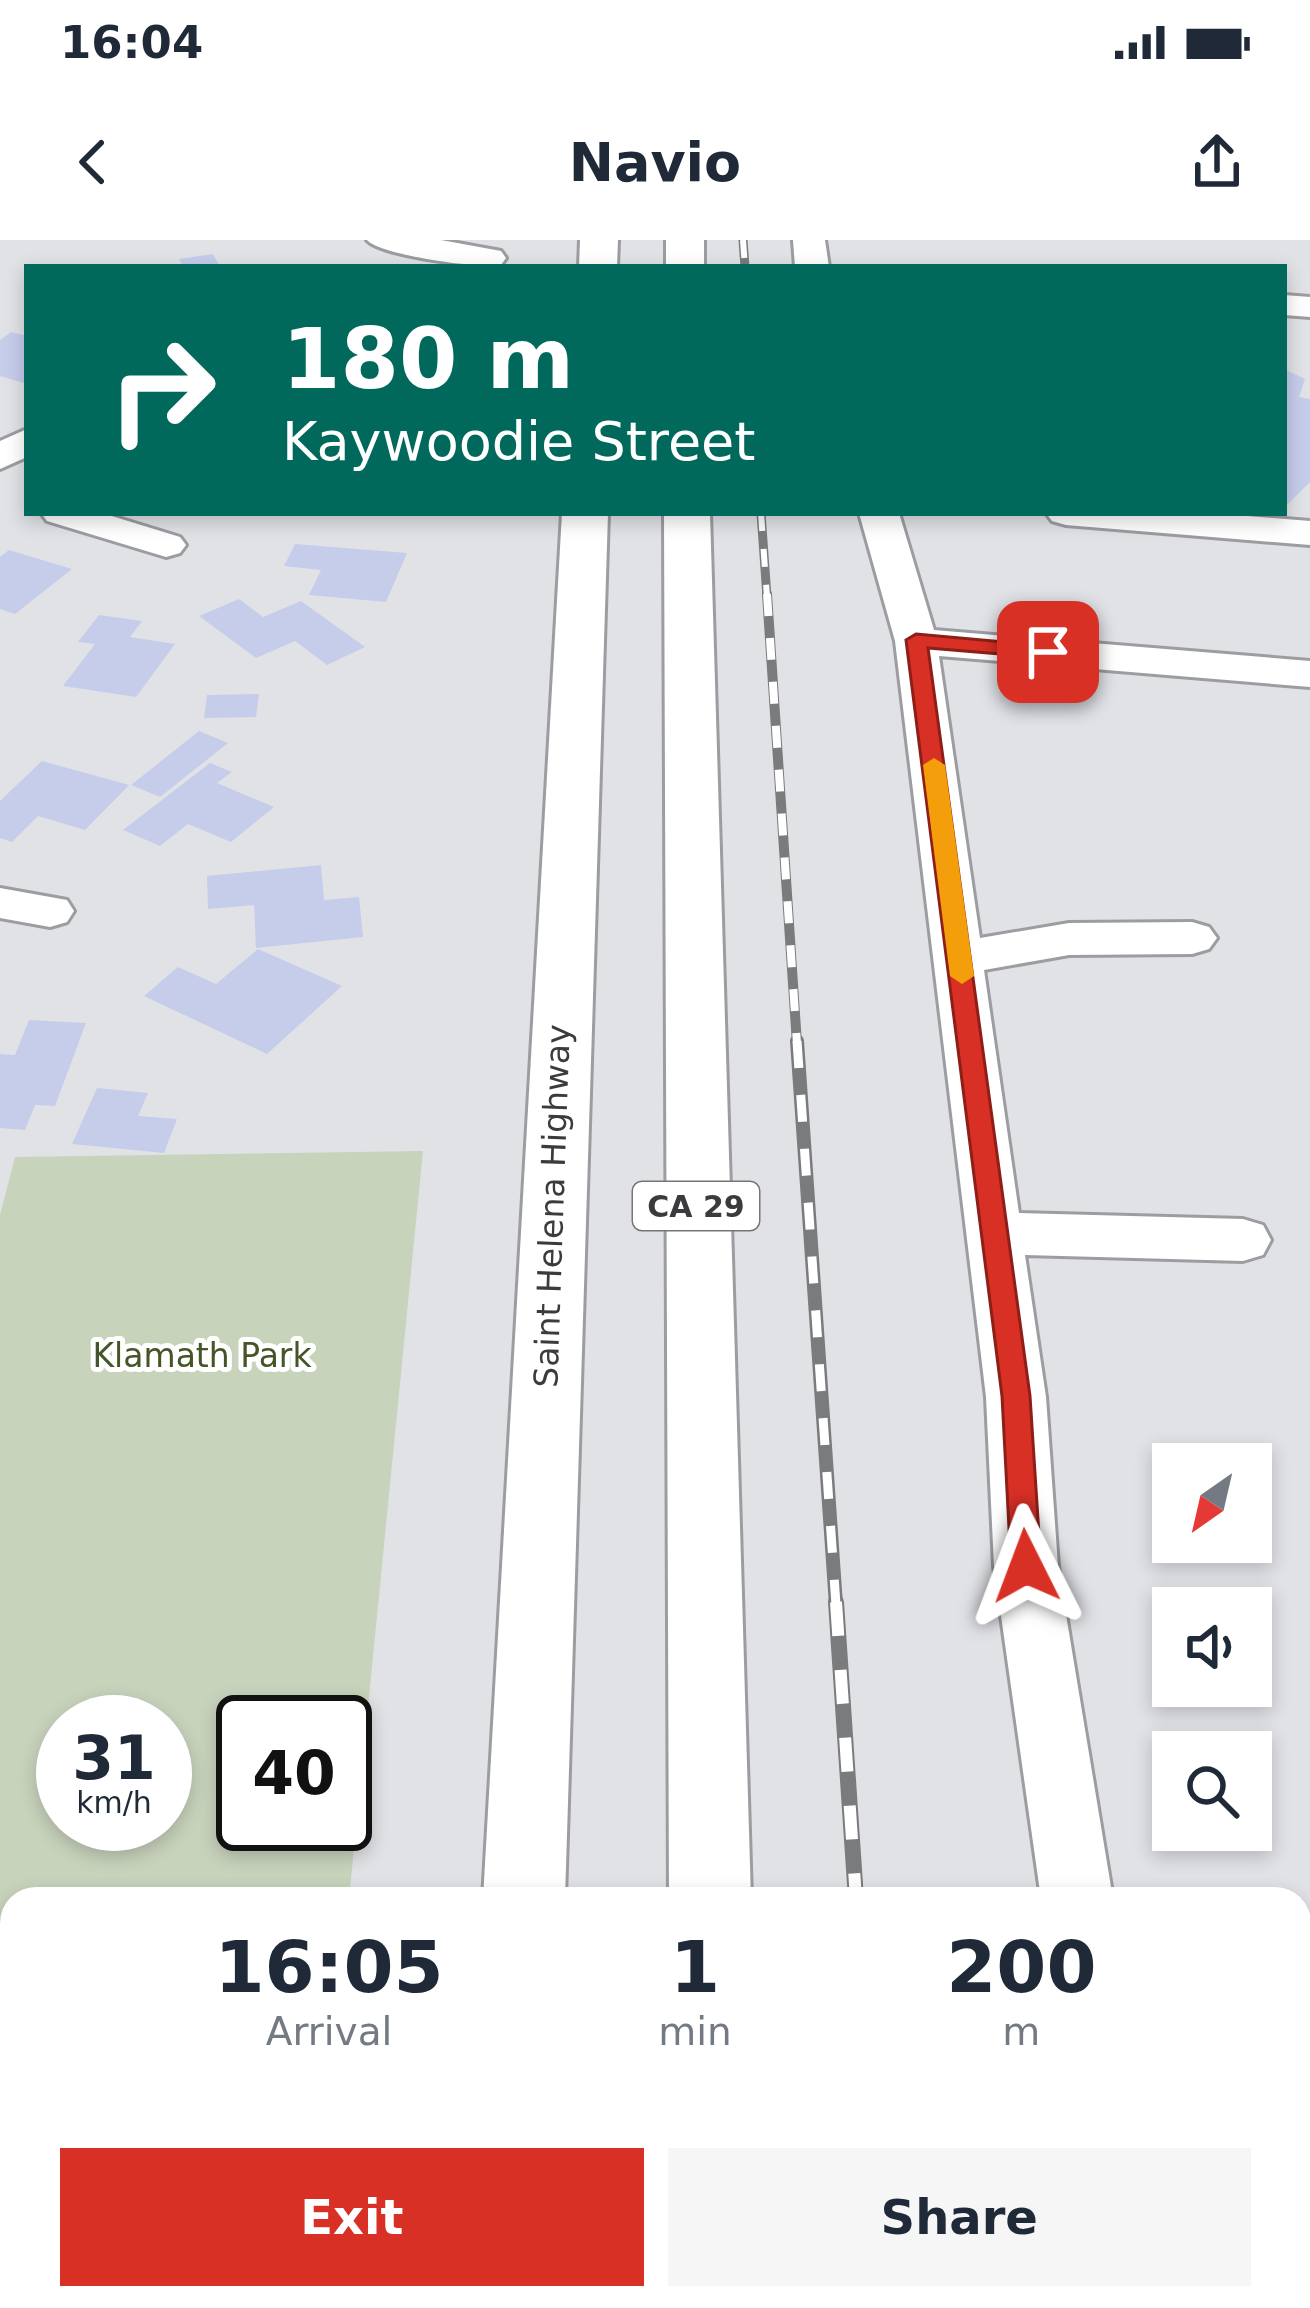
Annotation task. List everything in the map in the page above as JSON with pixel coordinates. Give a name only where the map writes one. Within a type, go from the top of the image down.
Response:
[{"type":"highway","name":"Saint Helena Highway","points":[[524,1887],[562,936],[585,516]]},
{"type":"highway","name":"CA 29","points":[[687,516],[710,1887]]},
{"type":"street","points":[[383,240],[489,258]]},
{"type":"street","points":[[71,516],[166,545]]},
{"type":"street","points":[[880,516],[916,640],[1016,1396],[1026,1566],[1075,1887]]},
{"type":"street","points":[[1105,516],[1310,532]]},
{"type":"street","points":[[916,640],[1310,674]]},
{"type":"street","points":[[0,903],[50,910]]},
{"type":"street","points":[[957,931],[1069,939],[1192,938]]},
{"type":"street","points":[[994,1234],[1243,1240]]},
{"type":"green space","name":"Klamath Park","points":[[423,1151],[369,1695],[216,1695],[216,1851],[354,1851],[350,1887],[0,1887],[0,1215],[15,1157]]},
{"type":"building","points":[[213,254],[218,264],[182,264],[179,259]]},
{"type":"building","points":[[11,332],[24,335],[24,383],[0,376],[0,340]]},
{"type":"building","points":[[1287,370],[1305,379],[1299,397],[1310,399],[1310,482],[1287,505]]},
{"type":"building","points":[[295,544],[407,553],[386,602],[309,595],[321,570],[284,566]]},
{"type":"building","points":[[9,550],[72,569],[15,614],[0,609],[0,557]]},
{"type":"building","points":[[239,599],[263,617],[301,601],[365,647],[327,665],[295,641],[256,658],[199,616]]},
{"type":"building","points":[[99,615],[142,621],[130,637],[175,644],[136,697],[63,686],[95,644],[78,642]]},
{"type":"building","points":[[259,694],[256,717],[204,718],[207,695]]},
{"type":"building","points":[[199,731],[228,743],[160,797],[131,785]]},
{"type":"building","points":[[42,761],[129,785],[85,830],[38,816],[12,842],[0,838],[0,801]]},
{"type":"building","points":[[210,763],[232,772],[217,783],[274,807],[231,842],[188,824],[160,846],[123,830]]},
{"type":"building","points":[[321,865],[324,900],[359,897],[363,937],[256,948],[254,905],[208,909],[207,876]]},
{"type":"building","points":[[258,949],[342,986],[267,1054],[144,996],[178,967],[216,984]]},
{"type":"building","points":[[29,1020],[86,1023],[55,1106],[35,1105],[25,1130],[0,1128],[0,1054],[15,1055]]},
{"type":"building","points":[[97,1088],[148,1093],[138,1116],[177,1119],[164,1153],[72,1144]]},
{"type":"railway","points":[[743,240],[745,264]]},
{"type":"railway","points":[[761,516],[767,597]]},
{"type":"railway","points":[[767,594],[797,1044]]},
{"type":"railway","points":[[797,1041],[836,1605]]},
{"type":"railway","points":[[836,1602],[855,1887]]},
{"type":"slow traffic","points":[[934,765],[962,976]]},
{"type":"route","points":[[1026,1566],[1016,1396],[916,640],[1048,652]]}]
